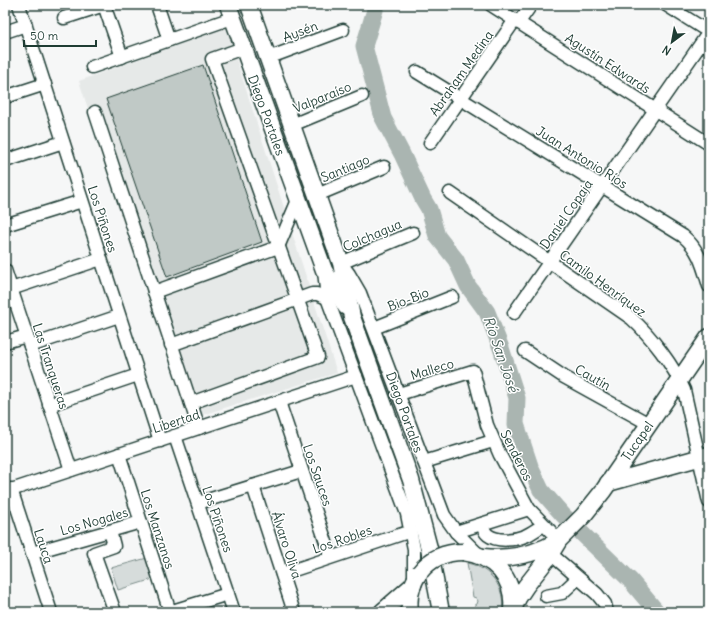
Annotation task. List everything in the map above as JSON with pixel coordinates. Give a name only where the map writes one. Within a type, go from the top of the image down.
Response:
[{"type":"main road","name":"Diego Portales","points":[[249,5],[341,263],[352,317],[411,480],[429,548],[441,612]]},
{"type":"main road","name":"Diego Portales","points":[[230,12],[324,270],[352,317]]},
{"type":"main road","points":[[243,48],[262,40]]},
{"type":"main road","name":"Tucapel","points":[[512,612],[521,592],[559,542],[608,483],[709,337]]},
{"type":"main road","points":[[608,483],[704,456]]},
{"type":"main road","name":"Tucapel","points":[[416,579],[428,564],[447,554],[463,552],[494,558],[517,557],[539,551],[559,542]]},
{"type":"main road","points":[[481,556],[495,565],[505,576],[511,590],[513,605],[512,612]]},
{"type":"main road","points":[[382,612],[416,579]]},
{"type":"main road","points":[[410,612],[409,601],[416,579]]},
{"type":"street","name":"Los Piñones","points":[[19,5],[160,441]]},
{"type":"street","points":[[64,18],[104,5],[122,57]]},
{"type":"street","points":[[157,5],[169,40]]},
{"type":"street","name":"Agustín Edwards","points":[[491,5],[709,144]]},
{"type":"street","name":"Abraham Medina","points":[[430,143],[517,21],[531,5]]},
{"type":"street","points":[[666,5],[709,32]]},
{"type":"street","points":[[92,68],[169,40],[230,12]]},
{"type":"street","points":[[5,32],[26,25]]},
{"type":"street","name":"Aysén","points":[[268,58],[343,30]]},
{"type":"street","name":"Daniel Copaja","points":[[514,313],[709,32]]},
{"type":"street","points":[[191,403],[318,357],[212,59],[243,48]]},
{"type":"street","name":"Juan Antonio Ríos","points":[[417,72],[677,231],[688,240],[696,250],[709,286]]},
{"type":"street","points":[[5,98],[45,84]]},
{"type":"street","name":"Valparaíso","points":[[292,125],[362,96]]},
{"type":"street","points":[[95,112],[199,428]]},
{"type":"street","points":[[5,160],[63,142]]},
{"type":"street","name":"Santiago","points":[[316,195],[384,167]]},
{"type":"street","name":"Camilo Henríquez","points":[[450,193],[631,318],[654,342],[680,380],[686,396],[704,456],[709,502]]},
{"type":"street","points":[[154,292],[278,247],[298,200]]},
{"type":"street","points":[[5,225],[82,201]]},
{"type":"street","name":"Colchagua","points":[[341,263],[413,233]]},
{"type":"street","points":[[11,289],[101,259]]},
{"type":"street","name":"Diego Portales","points":[[341,263],[355,283],[374,328],[444,515],[456,532],[481,556]]},
{"type":"street","name":"Las Tranqueras","points":[[5,270],[71,470]]},
{"type":"street","name":"Diego Portales","points":[[324,270],[327,298],[407,514],[414,549],[416,579]]},
{"type":"street","points":[[171,345],[315,294],[327,298]]},
{"type":"street","name":"Bio-Bio","points":[[374,328],[452,297]]},
{"type":"street","points":[[5,342],[28,341],[119,316]]},
{"type":"street","name":"Cautín","points":[[525,351],[564,377],[649,424]]},
{"type":"street","name":"Malleco","points":[[399,394],[473,371]]},
{"type":"street","name":"Senderos","points":[[473,371],[487,425],[493,441],[529,509],[559,542],[578,578],[602,600],[607,612]]},
{"type":"street","points":[[49,405],[138,375]]},
{"type":"street","name":"Libertad","points":[[8,490],[356,376]]},
{"type":"street","name":"Los Sauces","points":[[279,402],[331,557]]},
{"type":"street","name":"Los Piñones","points":[[175,436],[234,612]]},
{"type":"street","points":[[424,462],[493,441]]},
{"type":"street","name":"Los Manzanos","points":[[119,454],[170,612]]},
{"type":"street","points":[[198,503],[301,471]]},
{"type":"street","name":"Álvaro Oliva","points":[[253,486],[294,612]]},
{"type":"street","name":"Lauca","points":[[8,490],[32,553],[51,612]]},
{"type":"street","points":[[456,532],[529,509]]},
{"type":"street","name":"Los Nogales","points":[[32,553],[141,522]]},
{"type":"street","points":[[482,524],[488,535],[506,539],[526,536],[544,525]]},
{"type":"street","points":[[110,531],[114,546],[94,552],[115,612]]},
{"type":"street","name":"Los Robles","points":[[282,574],[411,531]]},
{"type":"street","points":[[546,596],[562,593],[578,578]]},
{"type":"street","points":[[170,612],[228,594]]},
{"type":"shaded area","points":[[226,27],[337,373],[189,419],[79,81]]},
{"type":"shaded area","points":[[147,558],[153,579],[118,590],[111,568]]},
{"type":"shaded area","points":[[467,563],[483,569],[495,580],[499,587],[503,603],[502,612],[475,612],[474,606],[478,601],[473,597]]},
{"type":"building","points":[[203,65],[262,242],[167,277],[106,99]]},
{"type":"waterway","name":"Río San José","points":[[374,5],[375,10],[364,46],[383,118],[429,209],[437,236],[456,260],[468,286],[487,312],[501,348],[517,398],[516,424],[531,469],[541,490],[563,515],[630,580],[657,612]]}]
